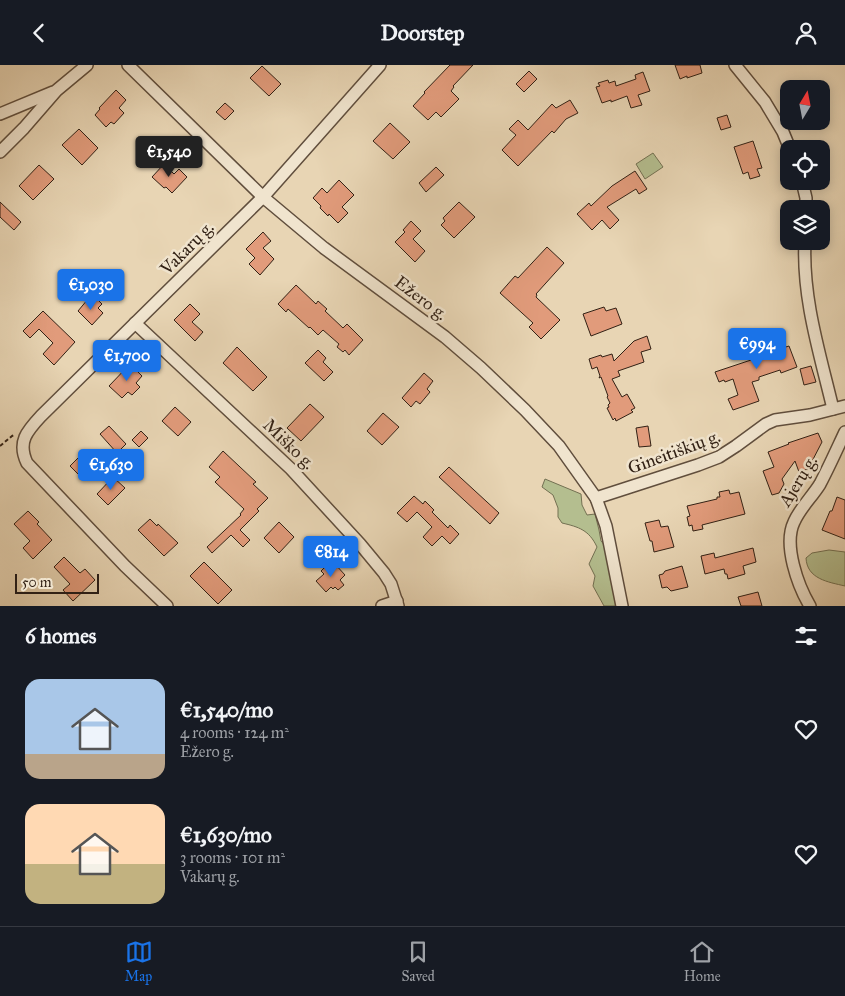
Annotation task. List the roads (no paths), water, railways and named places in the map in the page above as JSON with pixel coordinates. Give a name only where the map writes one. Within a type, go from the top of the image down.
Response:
[{"type":"street","points":[[0,152],[57,90],[87,65]]},
{"type":"street","name":"Ežero g.","points":[[128,65],[264,197],[324,248],[445,337],[525,410],[559,446],[596,498],[606,526],[622,606]]},
{"type":"street","name":"Vakarų g.","points":[[167,606],[125,566],[27,463],[23,455],[23,441],[32,426],[264,197],[380,65]]},
{"type":"street","points":[[735,65],[765,102],[786,140]]},
{"type":"street","points":[[0,114],[57,90]]},
{"type":"street","points":[[805,250],[806,285],[812,324],[833,409]]},
{"type":"street","name":"Miško g.","points":[[135,323],[291,469],[384,573],[398,603]]},
{"type":"street","name":"Gineitiškių g.","points":[[596,498],[719,457],[766,424],[775,420],[810,415],[845,406]]},
{"type":"street","name":"Ajerų g.","points":[[810,606],[804,595],[794,565],[791,546],[793,523],[819,485],[845,432]]},
{"type":"street","points":[[382,606],[398,603]]}]
